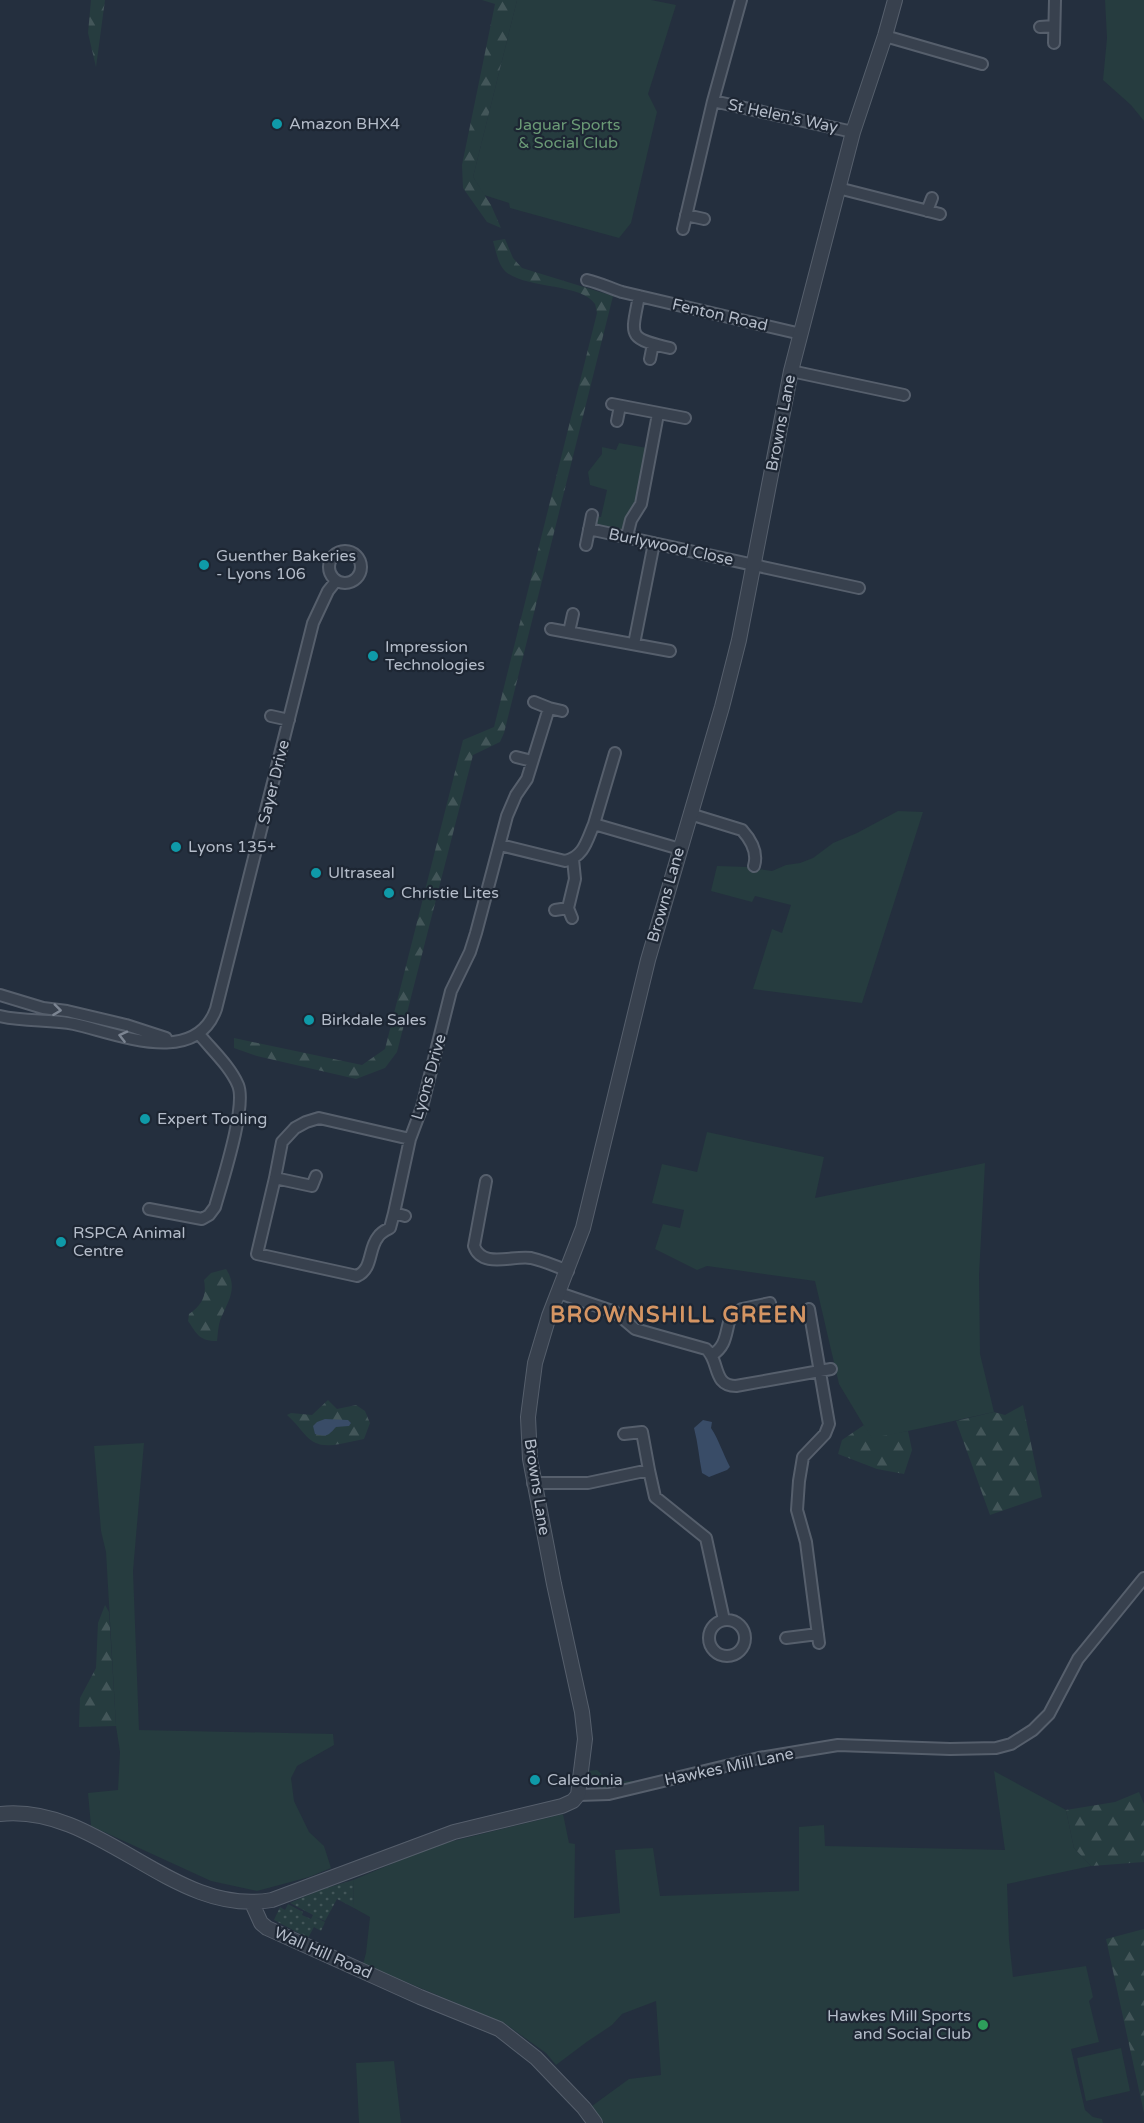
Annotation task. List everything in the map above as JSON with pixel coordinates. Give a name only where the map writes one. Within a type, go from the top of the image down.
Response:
[{"type":"street","name":"St Helen's Way","points":[[683,229],[713,101],[741,0]]},
{"type":"street","name":"Browns Lane","points":[[578,1795],[585,1739],[582,1712],[533,1483],[528,1443],[531,1389],[542,1339],[583,1228],[632,1020],[722,706],[739,640],[791,371],[853,132],[895,0]]},
{"type":"street","points":[[1054,44],[1055,0]]},
{"type":"street","points":[[1040,27],[1054,26]]},
{"type":"street","points":[[885,36],[982,64]]},
{"type":"street","points":[[965,72],[969,60]]},
{"type":"street","name":"St Helen's Way","points":[[713,101],[853,132]]},
{"type":"street","points":[[838,188],[940,214]]},
{"type":"street","points":[[927,211],[932,198]]},
{"type":"street","points":[[686,215],[704,219]]},
{"type":"street","name":"Fenton Road","points":[[587,279],[639,296],[801,334]]},
{"type":"street","points":[[639,296],[633,329],[638,338],[670,348]]},
{"type":"street","points":[[650,359],[653,344]]},
{"type":"street","points":[[791,371],[904,395]]},
{"type":"street","points":[[617,421],[616,405],[685,418]]},
{"type":"street","points":[[627,536],[631,520],[641,504],[658,414]]},
{"type":"street","name":"Burlywood Close","points":[[586,545],[592,515]]},
{"type":"street","name":"Burlywood Close","points":[[590,529],[859,588]]},
{"type":"street","points":[[634,644],[654,543]]},
{"type":"street","name":"Sayer Drive","points":[[199,1034],[208,1025],[216,1009],[313,623],[328,591],[336,581]]},
{"type":"street","points":[[569,632],[573,614]]},
{"type":"street","points":[[551,629],[670,651]]},
{"type":"street","points":[[534,702],[562,711]]},
{"type":"street","name":"Lyons Drive","points":[[394,1213],[390,1228],[380,1233],[376,1239],[368,1266],[363,1273],[357,1276],[252,1253],[275,1178],[282,1142],[295,1128],[319,1118],[410,1139],[422,1107],[451,991],[470,952],[507,816],[516,795],[527,779],[549,708]]},
{"type":"street","points":[[271,716],[289,720]]},
{"type":"street","points":[[500,845],[565,861],[573,859],[585,847],[615,753]]},
{"type":"street","points":[[516,757],[532,761]]},
{"type":"street","points":[[690,814],[742,830],[756,852],[754,866]]},
{"type":"street","points":[[594,824],[680,849]]},
{"type":"street","points":[[555,910],[570,913],[576,879],[573,859]]},
{"type":"street","points":[[0,995],[43,1008],[67,1011],[126,1025],[181,1041]]},
{"type":"street","points":[[0,1016],[28,1021],[72,1024],[161,1043],[181,1041],[199,1034],[232,1075],[240,1094],[235,1126],[215,1207],[209,1215],[202,1219],[149,1209]]},
{"type":"street","points":[[405,1216],[394,1213],[410,1139]]},
{"type":"street","points":[[275,1178],[312,1186]]},
{"type":"street","points":[[486,1181],[474,1246],[477,1253],[483,1257],[498,1260],[529,1258],[568,1271]]},
{"type":"street","points":[[559,1293],[615,1312],[634,1329],[709,1351],[721,1381],[730,1386],[831,1369]]},
{"type":"street","points":[[712,1355],[724,1344],[731,1316],[742,1309],[770,1303]]},
{"type":"street","points":[[786,1638],[818,1638],[806,1542],[799,1521],[799,1481],[803,1457],[828,1429],[828,1418],[808,1309]]},
{"type":"street","points":[[624,1434],[642,1431],[655,1497],[706,1538],[724,1620]]},
{"type":"street","points":[[533,1483],[588,1483],[649,1470]]},
{"type":"street","name":"Hawkes Mill Lane","points":[[252,1904],[272,1900],[454,1832],[568,1804],[578,1795],[609,1794],[759,1758],[838,1745],[950,1749],[996,1748],[1011,1743],[1033,1730],[1049,1714],[1077,1659],[1144,1578]]},
{"type":"street","points":[[0,1814],[31,1815],[58,1821],[80,1829],[206,1894],[229,1901],[252,1904]]},
{"type":"street","name":"Wall Hill Road","points":[[252,1904],[261,1923],[267,1928],[500,2029],[536,2058],[584,2108],[595,2123]]},
{"type":"green space","points":[[91,0],[105,0],[96,67],[88,33]]},
{"type":"green space","points":[[482,0],[517,0],[473,177],[491,205],[501,228],[487,222],[463,188],[462,165],[495,4]]},
{"type":"green space","name":"Jaguar Sports & Social Club","points":[[517,0],[651,0],[676,5],[648,94],[657,112],[631,223],[619,238],[510,208],[509,203],[484,195],[473,177]]},
{"type":"green space","points":[[1105,0],[1144,0],[1144,121],[1131,105],[1103,80],[1107,38]]},
{"type":"green space","points":[[505,239],[513,258],[522,268],[613,296],[504,733],[500,742],[473,755],[397,1052],[385,1068],[356,1079],[257,1056],[234,1048],[234,1038],[362,1065],[385,1049],[463,740],[494,727],[597,313],[595,304],[588,297],[566,289],[527,281],[506,272],[499,262],[493,241]]},
{"type":"green space","points":[[619,443],[647,448],[638,498],[625,527],[610,531],[594,524],[595,516],[601,517],[607,490],[590,485],[588,472],[602,454],[602,447],[616,450]]},
{"type":"green space","points":[[898,811],[923,812],[862,1003],[753,989],[772,929],[782,933],[791,905],[755,896],[752,902],[711,891],[717,866],[772,871],[786,865],[800,863],[813,858],[833,843]]},
{"type":"green space","points":[[707,1132],[824,1157],[815,1198],[985,1163],[979,1275],[980,1354],[994,1412],[872,1439],[839,1384],[815,1281],[707,1266],[697,1270],[655,1249],[663,1224],[680,1228],[684,1210],[652,1203],[662,1164],[697,1172]]},
{"type":"green space","points":[[226,1269],[230,1276],[231,1294],[220,1321],[217,1341],[206,1340],[199,1336],[188,1321],[189,1314],[202,1300],[205,1291],[204,1280],[211,1273]]},
{"type":"green space","points":[[328,1400],[337,1409],[356,1405],[365,1411],[370,1423],[364,1439],[321,1445],[309,1439],[287,1415],[291,1413],[312,1415]]},
{"type":"green space","points":[[1023,1405],[1042,1497],[990,1515],[956,1421],[994,1412],[1005,1415]]},
{"type":"green space","points":[[864,1425],[872,1438],[908,1431],[912,1450],[904,1474],[877,1469],[838,1454],[842,1440]]},
{"type":"green space","points":[[144,1443],[133,1571],[139,1730],[333,1734],[334,1745],[297,1766],[291,1778],[294,1801],[309,1832],[324,1846],[331,1868],[309,1877],[257,1891],[211,1881],[91,1826],[88,1793],[118,1790],[120,1752],[116,1726],[106,1552],[101,1531],[94,1446]]},
{"type":"green space","points":[[105,1605],[109,1612],[116,1726],[79,1727],[80,1698],[96,1668],[98,1623]]},
{"type":"green space","points":[[597,1770],[610,1782],[632,1781],[632,1785],[603,1790],[593,1783],[587,1771]]},
{"type":"green space","points":[[994,1771],[1066,1810],[1074,1848],[1091,1866],[1007,1884],[1009,1940],[1013,1977],[1086,1966],[1093,1997],[1089,2001],[1099,2042],[1071,2049],[1085,2110],[1093,2117],[1102,2119],[1103,2123],[604,2123],[592,2106],[629,2079],[661,2075],[656,2001],[622,2014],[612,2025],[556,2065],[546,2053],[504,2023],[363,1964],[370,1917],[354,1908],[353,1880],[437,1845],[563,1814],[569,1843],[575,1844],[574,1918],[620,1913],[615,1850],[653,1848],[660,1896],[799,1891],[799,1827],[824,1825],[825,1846],[1005,1850]]},
{"type":"green space","points":[[1139,1792],[1144,1804],[1144,1862],[1091,1866],[1074,1848],[1066,1810],[1115,1802]]},
{"type":"green space","points":[[353,1880],[354,1908],[337,1899],[325,1921],[315,1917],[325,1922],[321,1931],[314,1927],[308,1938],[274,1920],[280,1907],[285,1910],[288,1904],[311,1919],[313,1915],[290,1903],[320,1890]]},
{"type":"green space","points":[[1144,1929],[1144,2113],[1106,1939]]},
{"type":"green space","points":[[1121,2048],[1130,2091],[1086,2101],[1077,2058]]},
{"type":"green space","points":[[394,2061],[401,2123],[359,2123],[356,2063]]},
{"type":"water","points":[[325,1419],[348,1420],[351,1423],[349,1426],[336,1427],[327,1435],[315,1434],[313,1426]]},
{"type":"water","points":[[703,1420],[712,1422],[711,1428],[730,1467],[709,1477],[702,1473],[694,1428]]},
{"type":"place","name":"Amazon BHX4","points":[[277,124]]},
{"type":"place","name":"Guenther Bakeries - Lyons 106","points":[[204,565]]},
{"type":"place","name":"Impression Technologies","points":[[373,656]]},
{"type":"place","name":"Lyons 135+","points":[[176,847]]},
{"type":"place","name":"Ultraseal","points":[[316,873]]},
{"type":"place","name":"Christie Lites","points":[[389,893]]},
{"type":"place","name":"Birkdale Sales","points":[[309,1020]]},
{"type":"place","name":"Expert Tooling","points":[[145,1119]]},
{"type":"place","name":"RSPCA Animal Centre","points":[[61,1242]]},
{"type":"place","name":"Caledonia","points":[[535,1780]]},
{"type":"place","name":"Hawkes Mill Sports and Social Club","points":[[983,2025]]},
{"type":"district","name":"BROWNSHILL GREEN","points":[[679,1315]]}]
